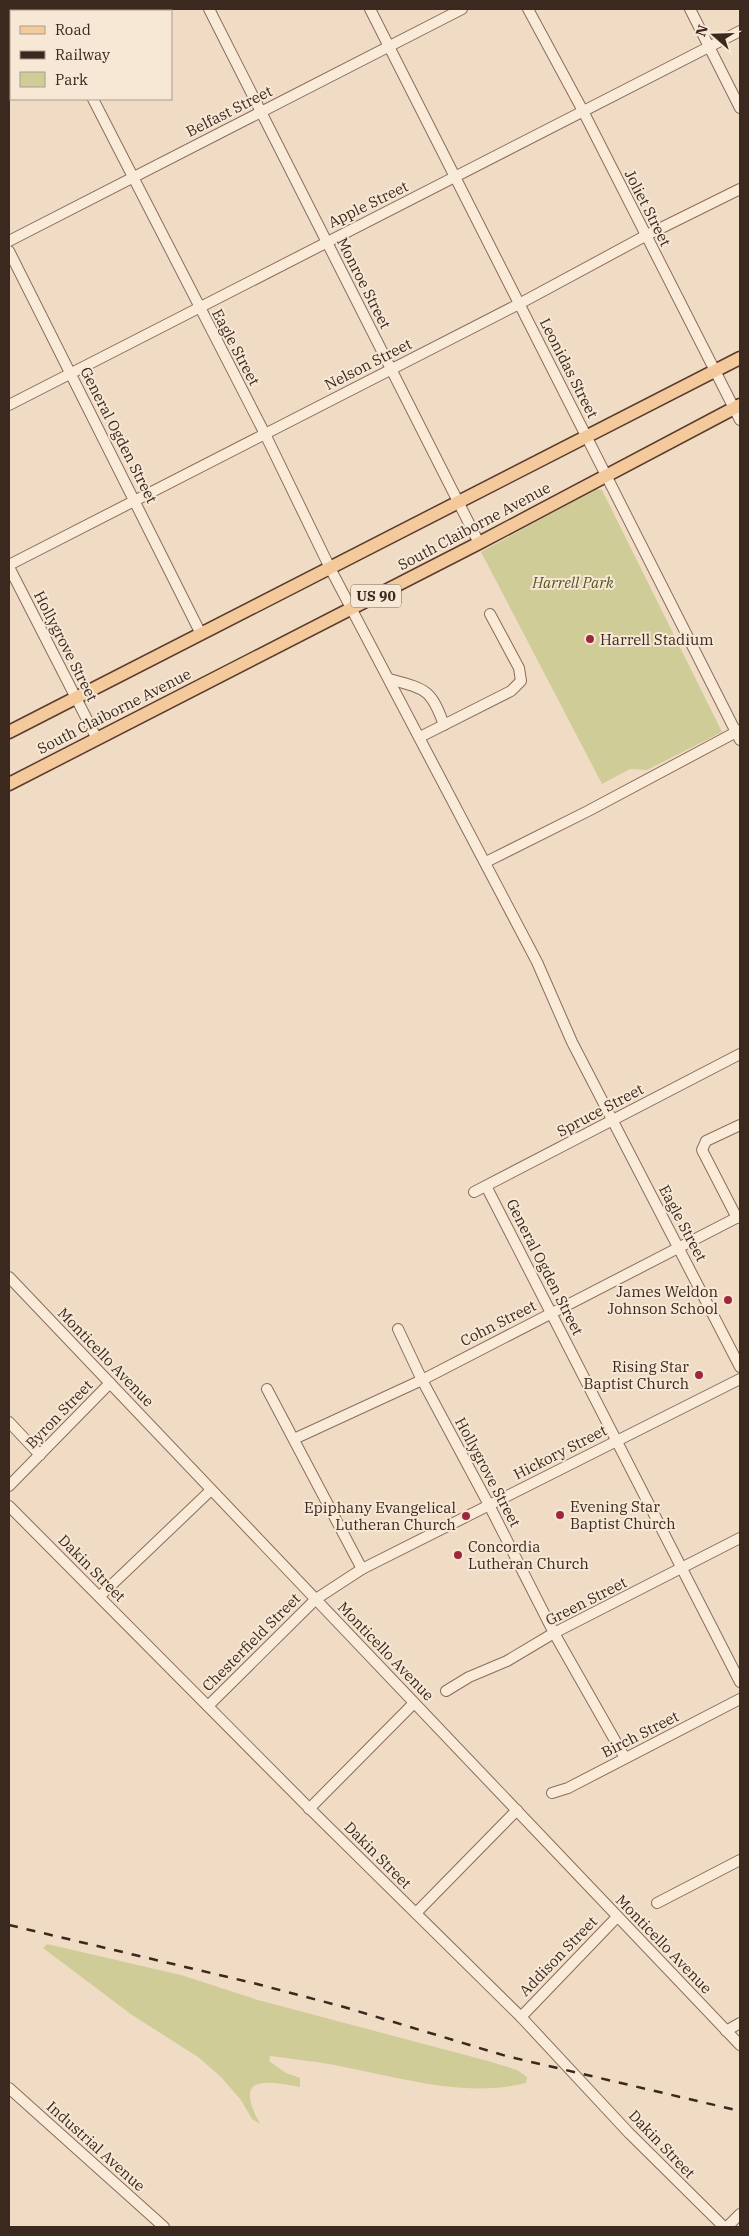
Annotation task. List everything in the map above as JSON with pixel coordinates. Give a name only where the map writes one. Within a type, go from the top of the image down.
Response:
[{"type":"main road","name":"South Claiborne Avenue","points":[[9,732],[740,358]]},
{"type":"main road","name":"South Claiborne Avenue","points":[[9,784],[479,543],[737,406]]},
{"type":"street","name":"Monroe Street","points":[[209,9],[479,543]]},
{"type":"street","name":"Leonidas Street","points":[[370,9],[739,734]]},
{"type":"street","name":"Belfast Street","points":[[9,241],[462,9]]},
{"type":"street","name":"Joliet Street","points":[[528,9],[583,111],[714,371],[737,406],[740,420]]},
{"type":"street","points":[[690,9],[740,108]]},
{"type":"street","name":"Apple Street","points":[[9,405],[326,242],[456,178],[740,31]]},
{"type":"street","name":"Eagle Street","points":[[93,100],[265,434],[330,568],[486,862],[537,962],[572,1042],[740,1367]]},
{"type":"street","name":"Nelson Street","points":[[9,566],[519,304],[645,236],[740,189]]},
{"type":"street","name":"General Ogden Street","points":[[9,251],[201,634]]},
{"type":"street","name":"Hollygrove Street","points":[[9,566],[97,739]]},
{"type":"street","points":[[420,737],[511,691],[521,681],[519,668],[490,614]]},
{"type":"street","points":[[389,679],[428,693],[436,704],[444,725]]},
{"type":"street","points":[[486,862],[739,734]]},
{"type":"street","name":"Spruce Street","points":[[474,1192],[612,1120],[739,1057]]},
{"type":"street","points":[[739,1217],[702,1150],[706,1141],[740,1125]]},
{"type":"street","name":"General Ogden Street","points":[[486,1186],[740,1682]]},
{"type":"street","name":"Cohn Street","points":[[294,1439],[422,1380],[739,1217]]},
{"type":"street","name":"Monticello Avenue","points":[[9,1277],[740,2045]]},
{"type":"street","name":"Hollygrove Street","points":[[398,1330],[422,1380],[489,1505],[554,1633],[625,1758]]},
{"type":"street","name":"Hickory Street","points":[[316,1599],[362,1569],[740,1379]]},
{"type":"street","name":"Byron Street","points":[[9,1486],[110,1383]]},
{"type":"street","points":[[267,1389],[362,1569]]},
{"type":"street","points":[[9,1422],[40,1455]]},
{"type":"street","points":[[100,1596],[211,1490]]},
{"type":"street","name":"Dakin Street","points":[[9,1506],[309,1808],[521,2017],[629,2133],[725,2227]]},
{"type":"street","name":"Green Street","points":[[446,1691],[469,1677],[507,1661],[554,1633],[740,1538]]},
{"type":"street","name":"Chesterfield Street","points":[[208,1706],[316,1599]]},
{"type":"street","name":"Birch Street","points":[[552,1794],[568,1788],[740,1699]]},
{"type":"street","points":[[309,1808],[414,1703]]},
{"type":"street","points":[[416,1913],[517,1810]]},
{"type":"street","points":[[657,1903],[740,1860]]},
{"type":"street","name":"Addison Street","points":[[521,2017],[617,1917]]},
{"type":"street","points":[[726,2031],[740,2023]]},
{"type":"street","name":"Industrial Avenue","points":[[9,2088],[164,2227]]},
{"type":"street","points":[[725,2227],[740,2214]]},
{"type":"green space","name":"Harrell Stadium","points":[[596,489],[602,490],[722,732],[647,770],[630,769],[602,784],[481,552]]},
{"type":"green space","points":[[47,1944],[181,1975],[258,2000],[488,2061],[517,2070],[527,2077],[526,2083],[502,2087],[454,2087],[270,2056],[269,2061],[286,2073],[300,2078],[300,2087],[275,2083],[257,2084],[252,2089],[250,2096],[260,2124],[252,2119],[241,2100],[221,2077],[198,2057],[132,2015],[43,1948]]},
{"type":"railway","points":[[9,1925],[257,1984],[344,2007],[506,2056],[740,2111]]},
{"type":"place","name":"Harrell Stadium","points":[[590,639]]},
{"type":"place","name":"James Weldon Johnson School","points":[[728,1300]]},
{"type":"place","name":"Rising Star Baptist Church","points":[[699,1375]]},
{"type":"place","name":"Evening Star Baptist Church","points":[[560,1515]]},
{"type":"place","name":"Epiphany Evangelical Lutheran Church","points":[[466,1516]]},
{"type":"place","name":"Concordia Lutheran Church","points":[[458,1555]]},
{"type":"park label","name":"Harrell Park","points":[[573,582]]}]
